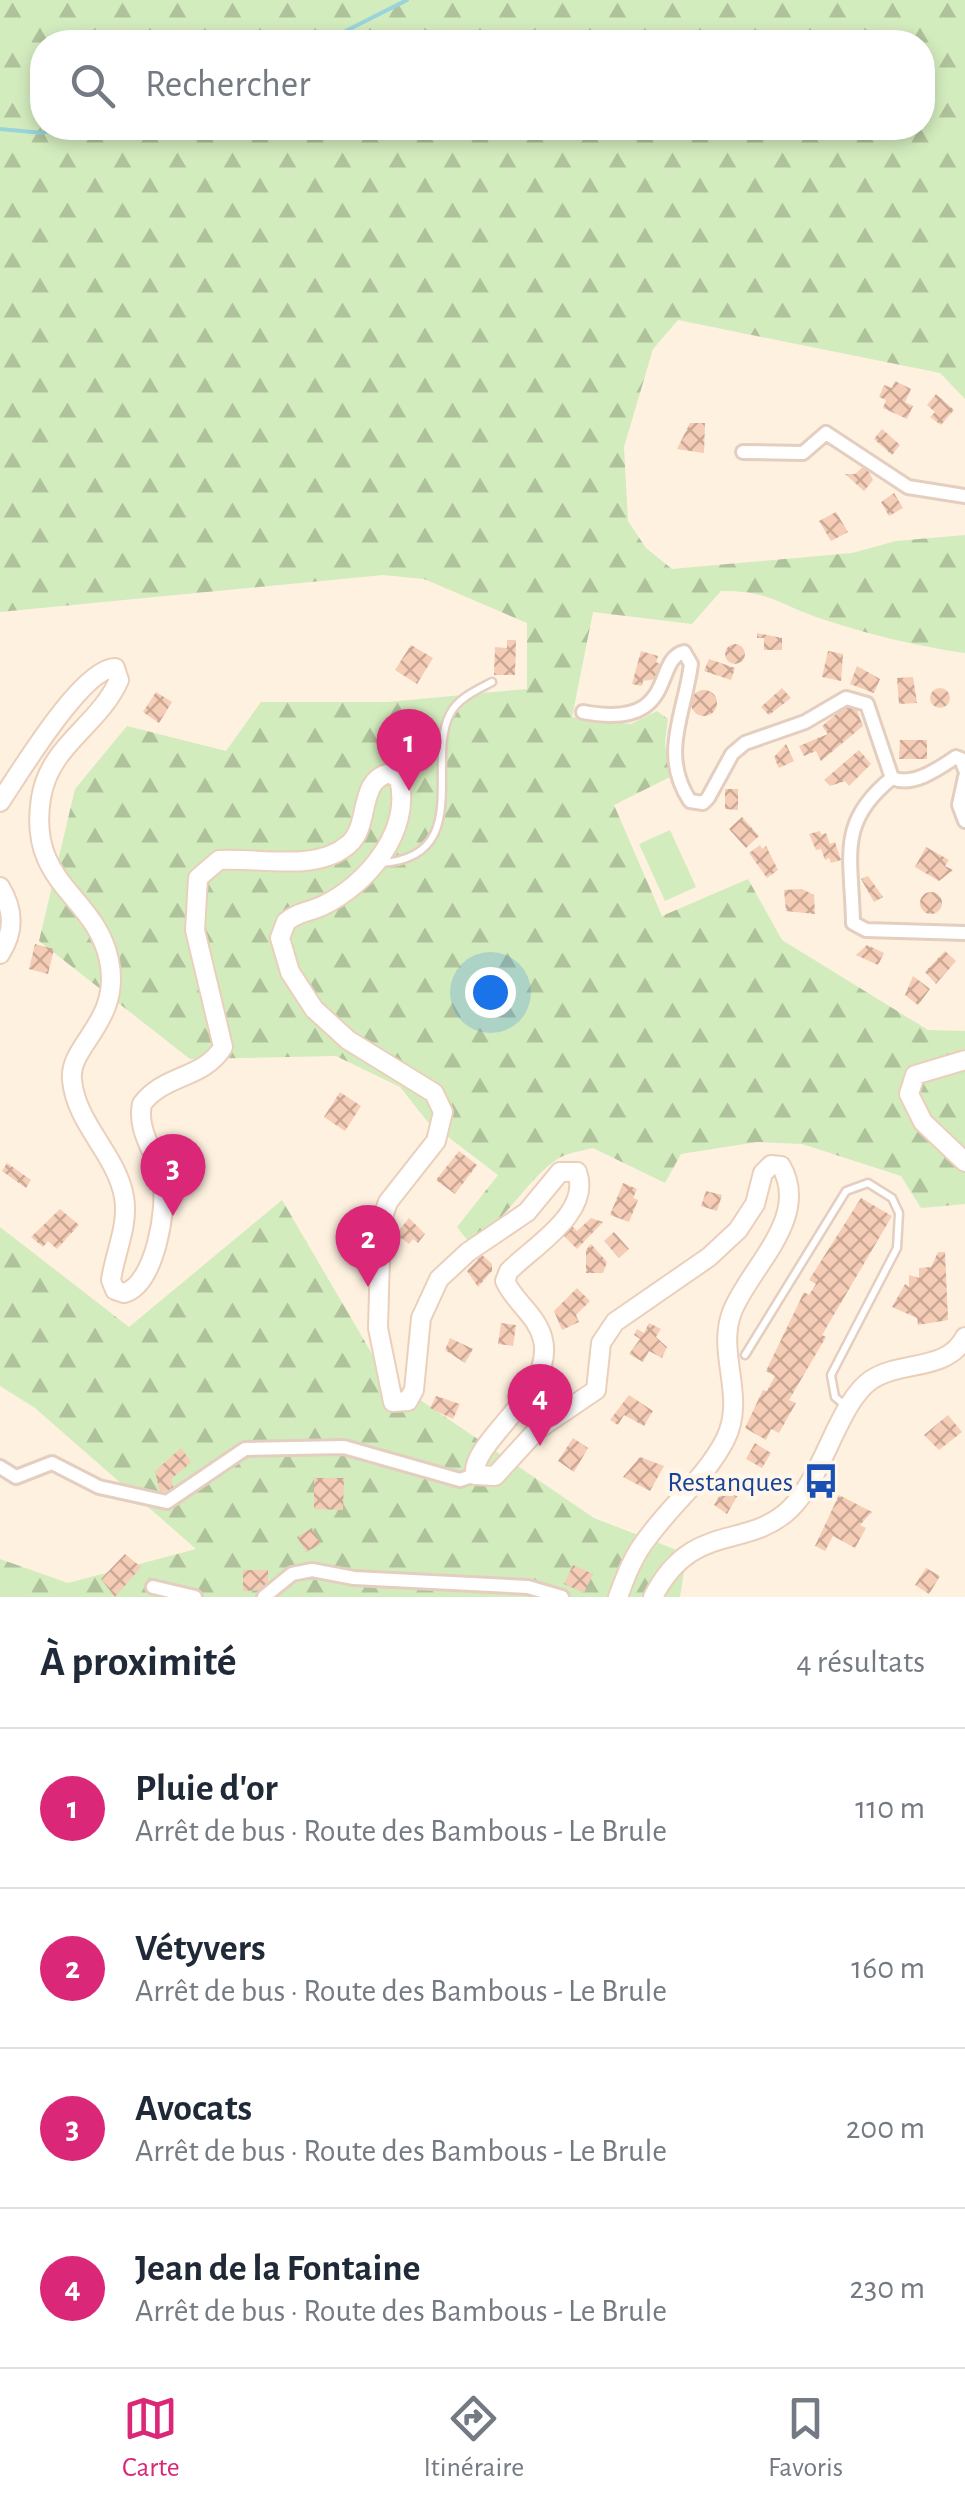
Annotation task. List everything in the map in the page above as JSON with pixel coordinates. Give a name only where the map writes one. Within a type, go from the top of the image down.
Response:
[{"type":"main road","points":[[0,802],[44,734],[92,680],[104,669],[115,668],[119,680],[104,708],[65,743],[49,768],[38,824],[45,861],[109,957],[110,986],[103,1021],[74,1061],[71,1078],[80,1110],[122,1186],[126,1213],[111,1280],[120,1292],[140,1286],[162,1217],[162,1180],[141,1126],[142,1104],[163,1084],[207,1067],[223,1047],[195,930],[198,878],[219,860],[277,861],[338,851],[357,834],[367,793],[376,779],[390,773],[399,780],[401,814],[396,830],[374,863],[336,897],[292,916],[280,938],[290,972],[314,1009],[348,1040],[434,1092],[442,1112],[436,1140],[388,1202],[381,1222],[378,1328],[393,1402],[408,1401],[414,1390],[421,1318],[448,1268],[526,1212],[560,1172],[577,1172],[580,1178],[576,1204],[509,1271],[505,1281],[538,1324],[544,1348],[542,1362],[505,1427],[476,1456],[475,1475],[487,1479],[494,1476],[537,1430],[587,1399],[600,1381],[601,1343],[606,1332],[726,1242],[749,1217],[763,1173],[771,1164],[782,1166],[789,1186],[781,1228],[728,1324],[735,1409],[726,1437],[707,1471],[640,1548],[618,1597]]},
{"type":"main road","points":[[0,888],[11,909],[12,922],[0,954]]},
{"type":"main road","points":[[965,1060],[915,1075],[908,1094],[923,1122],[965,1162]]},
{"type":"main road","points":[[653,1597],[672,1569],[700,1546],[755,1529],[786,1512],[821,1464],[849,1408],[869,1382],[902,1367],[943,1358],[955,1352],[965,1337]]},
{"type":"street","points":[[743,452],[802,454],[826,433],[908,486],[965,496]]},
{"type":"street","points":[[583,712],[620,716],[638,711],[658,694],[673,658],[684,652],[691,664],[674,739],[678,773],[690,801],[703,803],[708,798],[732,754],[745,743],[805,722],[846,698],[868,704],[892,778]]},
{"type":"street","points":[[892,778],[904,782],[937,770],[956,757],[962,759],[965,773],[959,805],[965,821]]},
{"type":"street","points":[[892,778],[856,814],[853,922],[866,930],[965,933]]},
{"type":"street","points":[[0,1467],[16,1477],[52,1463],[98,1487],[167,1502],[245,1449],[344,1447],[460,1480],[475,1475]]},
{"type":"street","points":[[264,1597],[292,1574],[312,1570],[354,1578],[528,1587],[562,1597]]},
{"type":"street","points":[[153,1587],[195,1597]]},
{"type":"lane","points":[[374,863],[394,862],[419,850],[436,828],[445,784],[443,729],[452,710],[463,699],[492,682]]},
{"type":"lane","points":[[745,1355],[846,1191],[868,1183],[892,1198],[900,1233],[831,1375],[835,1397],[849,1408]]},
{"type":"green space","points":[[0,0],[965,0],[965,399],[940,373],[678,320],[653,349],[624,447],[628,521],[646,548],[672,569],[852,553],[896,541],[965,535],[965,653],[855,629],[762,596],[721,591],[692,624],[593,612],[572,717],[631,724],[657,711],[668,719],[665,743],[670,777],[614,805],[662,916],[748,879],[782,940],[928,1030],[965,1031],[965,1204],[921,1208],[901,1176],[802,1144],[757,1142],[681,1154],[665,1183],[593,1148],[556,1160],[494,1224],[468,1241],[457,1227],[498,1175],[427,1121],[400,1087],[336,1056],[190,1059],[39,941],[75,789],[127,726],[226,751],[261,702],[388,702],[527,689],[527,623],[424,579],[383,575],[0,612]]},
{"type":"green space","points":[[670,830],[696,887],[665,901],[639,844]]},
{"type":"green space","points":[[282,1200],[385,1376],[594,1518],[687,1554],[680,1597],[0,1597],[0,1559],[68,1583],[196,1549],[35,1408],[0,1386],[0,1227],[129,1327]]},
{"type":"building","points":[[895,381],[911,389],[905,402],[913,406],[907,419],[883,408],[886,400],[879,397],[884,385],[892,388]]},
{"type":"building","points":[[936,394],[954,410],[941,425],[930,417],[935,412],[927,405]]},
{"type":"building","points":[[690,423],[705,423],[704,453],[677,449]]},
{"type":"building","points":[[882,429],[900,445],[892,455],[874,439]]},
{"type":"building","points":[[865,465],[873,480],[864,491],[845,474],[855,474]]},
{"type":"building","points":[[894,493],[903,508],[889,516],[881,502]]},
{"type":"building","points":[[836,512],[848,532],[831,541],[819,521]]},
{"type":"building","points":[[757,633],[782,638],[782,650],[764,650],[764,638],[757,638]]},
{"type":"building","points":[[507,640],[516,640],[515,675],[494,675],[495,647],[507,648]]},
{"type":"building","points":[[735,644],[745,654],[735,664],[725,654]]},
{"type":"building","points":[[411,645],[433,658],[417,684],[395,670]]},
{"type":"building","points":[[641,651],[658,656],[656,662],[660,664],[656,679],[643,681],[642,686],[632,684]]},
{"type":"building","points":[[828,651],[843,654],[841,681],[822,677]]},
{"type":"building","points":[[709,659],[735,668],[731,680],[704,671]]},
{"type":"building","points":[[857,666],[880,679],[874,693],[850,684]]},
{"type":"building","points":[[913,677],[917,703],[899,704],[897,678]]},
{"type":"building","points":[[782,688],[791,698],[769,715],[761,707]]},
{"type":"building","points":[[940,688],[950,698],[940,708],[930,698]]},
{"type":"building","points":[[704,690],[713,694],[717,703],[713,712],[704,716],[695,712],[691,703],[695,694]]},
{"type":"building","points":[[156,692],[172,702],[159,723],[143,712]]},
{"type":"building","points":[[847,705],[856,708],[863,726],[821,761],[816,751],[804,756],[799,746],[828,734],[822,726]]},
{"type":"building","points":[[900,740],[927,740],[927,759],[899,759]]},
{"type":"building","points":[[786,744],[794,761],[779,768],[774,757]]},
{"type":"building","points":[[859,750],[871,764],[849,786],[845,781],[830,786],[824,780]]},
{"type":"building","points":[[725,789],[738,789],[738,810],[725,809]]},
{"type":"building","points":[[742,817],[759,836],[746,848],[729,829]]},
{"type":"building","points":[[820,831],[821,835],[826,833],[830,844],[835,842],[841,860],[831,863],[829,858],[825,860],[821,849],[816,850],[809,834]]},
{"type":"building","points":[[760,845],[762,849],[766,846],[778,870],[767,878],[749,853]]},
{"type":"building","points":[[926,847],[949,860],[945,866],[953,870],[939,881],[915,867]]},
{"type":"building","points":[[868,876],[883,897],[874,902],[861,879]]},
{"type":"building","points":[[802,889],[814,895],[815,914],[786,911],[784,890]]},
{"type":"building","points":[[931,892],[939,895],[939,911],[931,914],[923,911],[920,903],[923,895]]},
{"type":"building","points":[[35,944],[54,949],[48,974],[29,969]]},
{"type":"building","points":[[867,945],[884,953],[878,965],[856,955]]},
{"type":"building","points":[[945,951],[956,961],[936,984],[925,972]]},
{"type":"building","points":[[913,976],[930,989],[918,1005],[905,995]]},
{"type":"building","points":[[340,1092],[361,1106],[345,1131],[324,1117]]},
{"type":"building","points":[[459,1151],[477,1165],[455,1194],[436,1180]]},
{"type":"building","points":[[7,1163],[31,1180],[26,1188],[2,1171]]},
{"type":"building","points":[[623,1183],[637,1189],[633,1198],[638,1200],[629,1222],[610,1215]]},
{"type":"building","points":[[706,1191],[722,1195],[717,1211],[701,1206]]},
{"type":"building","points":[[861,1198],[892,1216],[822,1335],[826,1337],[789,1400],[796,1403],[779,1433],[771,1429],[766,1440],[745,1428],[763,1390],[767,1391],[775,1376],[766,1371],[804,1292],[809,1295],[816,1284],[809,1280]]},
{"type":"building","points":[[60,1209],[79,1225],[57,1249],[48,1241],[43,1247],[31,1237]]},
{"type":"building","points":[[409,1218],[425,1234],[418,1243],[413,1239],[409,1244],[396,1234]]},
{"type":"building","points":[[591,1218],[603,1222],[577,1249],[560,1232],[569,1223],[577,1231]]},
{"type":"building","points":[[614,1232],[629,1249],[619,1258],[604,1241]]},
{"type":"building","points":[[591,1244],[607,1262],[603,1273],[586,1273],[586,1250]]},
{"type":"building","points":[[938,1252],[945,1252],[948,1320],[918,1325],[917,1318],[892,1307],[905,1284],[909,1287],[909,1275],[919,1278],[919,1268],[931,1267]]},
{"type":"building","points":[[482,1255],[492,1264],[492,1271],[478,1287],[467,1271]]},
{"type":"building","points":[[577,1288],[590,1301],[576,1315],[579,1322],[562,1330],[554,1311]]},
{"type":"building","points":[[501,1323],[516,1325],[513,1346],[498,1344]]},
{"type":"building","points":[[649,1323],[661,1329],[656,1337],[667,1347],[662,1358],[649,1351],[643,1362],[629,1354],[640,1339],[634,1335],[637,1329],[644,1333]]},
{"type":"building","points":[[450,1338],[473,1349],[465,1363],[445,1350]]},
{"type":"building","points":[[629,1395],[653,1411],[644,1426],[624,1415],[618,1425],[610,1420]]},
{"type":"building","points":[[436,1396],[460,1404],[453,1419],[430,1408]]},
{"type":"building","points":[[948,1415],[962,1432],[939,1450],[924,1435]]},
{"type":"building","points":[[573,1438],[588,1448],[574,1472],[558,1461]]},
{"type":"building","points":[[755,1443],[771,1453],[762,1468],[746,1459]]},
{"type":"building","points":[[181,1448],[191,1462],[171,1479],[174,1489],[160,1492],[155,1471]]},
{"type":"building","points":[[640,1457],[664,1466],[650,1491],[623,1477]]},
{"type":"building","points":[[314,1478],[344,1478],[343,1510],[314,1509]]},
{"type":"building","points":[[729,1480],[742,1488],[727,1514],[714,1505]]},
{"type":"building","points":[[839,1495],[872,1512],[860,1525],[866,1528],[855,1548],[833,1536],[825,1551],[815,1546]]},
{"type":"building","points":[[312,1528],[321,1544],[306,1552],[297,1537]]},
{"type":"building","points":[[125,1554],[141,1567],[115,1597],[101,1579]]},
{"type":"building","points":[[573,1565],[593,1574],[584,1593],[564,1584]]},
{"type":"building","points":[[926,1568],[940,1576],[929,1594],[915,1585]]},
{"type":"building","points":[[243,1570],[268,1570],[268,1590],[243,1591]]},
{"type":"waterway","points":[[348,30],[407,0]]},
{"type":"waterway","points":[[0,129],[30,132]]},
{"type":"place","name":"Pluie d'or","points":[[409,791]]},
{"type":"place","name":"Avocats","points":[[173,1216]]},
{"type":"place","name":"Vétyvers","points":[[368,1287]]},
{"type":"place","name":"Jean de la Fontaine","points":[[540,1446]]},
{"type":"place","name":"Restanques","points":[[821,1481]]}]
